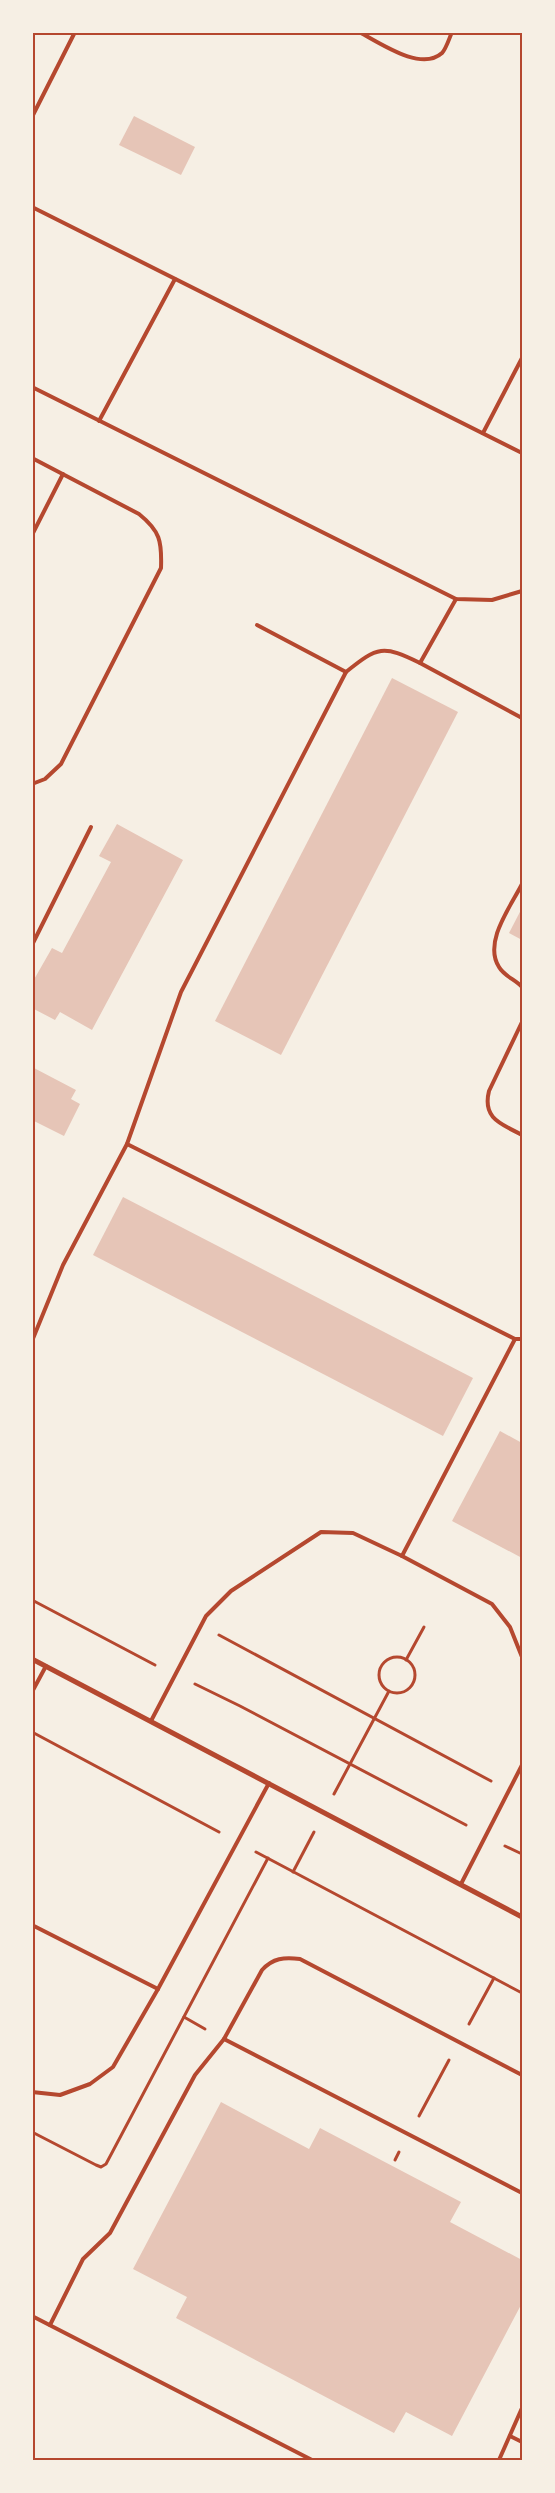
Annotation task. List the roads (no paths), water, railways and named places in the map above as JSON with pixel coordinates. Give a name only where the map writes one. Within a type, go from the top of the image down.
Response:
[{"type":"street","points":[[32,1659],[522,1917]]},
{"type":"lane","points":[[32,117],[75,32]]},
{"type":"lane","points":[[359,32],[416,60],[431,60],[442,53],[452,32]]},
{"type":"lane","points":[[32,207],[522,453]]},
{"type":"lane","points":[[100,421],[176,279]]},
{"type":"lane","points":[[483,433],[522,358]]},
{"type":"lane","points":[[32,387],[456,599],[492,600],[522,591]]},
{"type":"lane","points":[[32,458],[139,514],[154,526],[162,546],[161,568],[61,764],[45,779],[32,784]]},
{"type":"lane","points":[[32,535],[63,474]]},
{"type":"lane","points":[[420,663],[456,599]]},
{"type":"lane","points":[[257,625],[346,672]]},
{"type":"lane","points":[[32,1341],[63,1265],[126,1144],[181,992],[346,672],[370,653],[394,650],[522,718]]},
{"type":"lane","points":[[32,945],[91,827]]},
{"type":"lane","points":[[522,884],[496,936],[494,951],[498,967],[522,987]]},
{"type":"lane","points":[[522,1022],[489,1091],[486,1102],[489,1112],[496,1121],[522,1135]]},
{"type":"lane","points":[[126,1144],[515,1339],[522,1339]]},
{"type":"lane","points":[[402,1556],[515,1339]]},
{"type":"lane","points":[[151,1721],[206,1616],[230,1591],[320,1532],[353,1533],[402,1556],[492,1604],[510,1626],[522,1657]]},
{"type":"lane","points":[[32,1692],[46,1666]]},
{"type":"lane","points":[[461,1884],[522,1766]]},
{"type":"lane","points":[[32,2092],[60,2095],[90,2084],[113,2067],[158,1989],[269,1783]]},
{"type":"lane","points":[[32,1925],[158,1989]]},
{"type":"lane","points":[[50,2325],[83,2259],[110,2233],[195,2075],[224,2039],[262,1970],[269,1962],[285,1957],[300,1959],[522,2074]]},
{"type":"lane","points":[[224,2039],[522,2192]]},
{"type":"lane","points":[[32,2316],[312,2460]]},
{"type":"lane","points":[[499,2460],[522,2408]]},
{"type":"lane","points":[[510,2436],[522,2442]]}]
